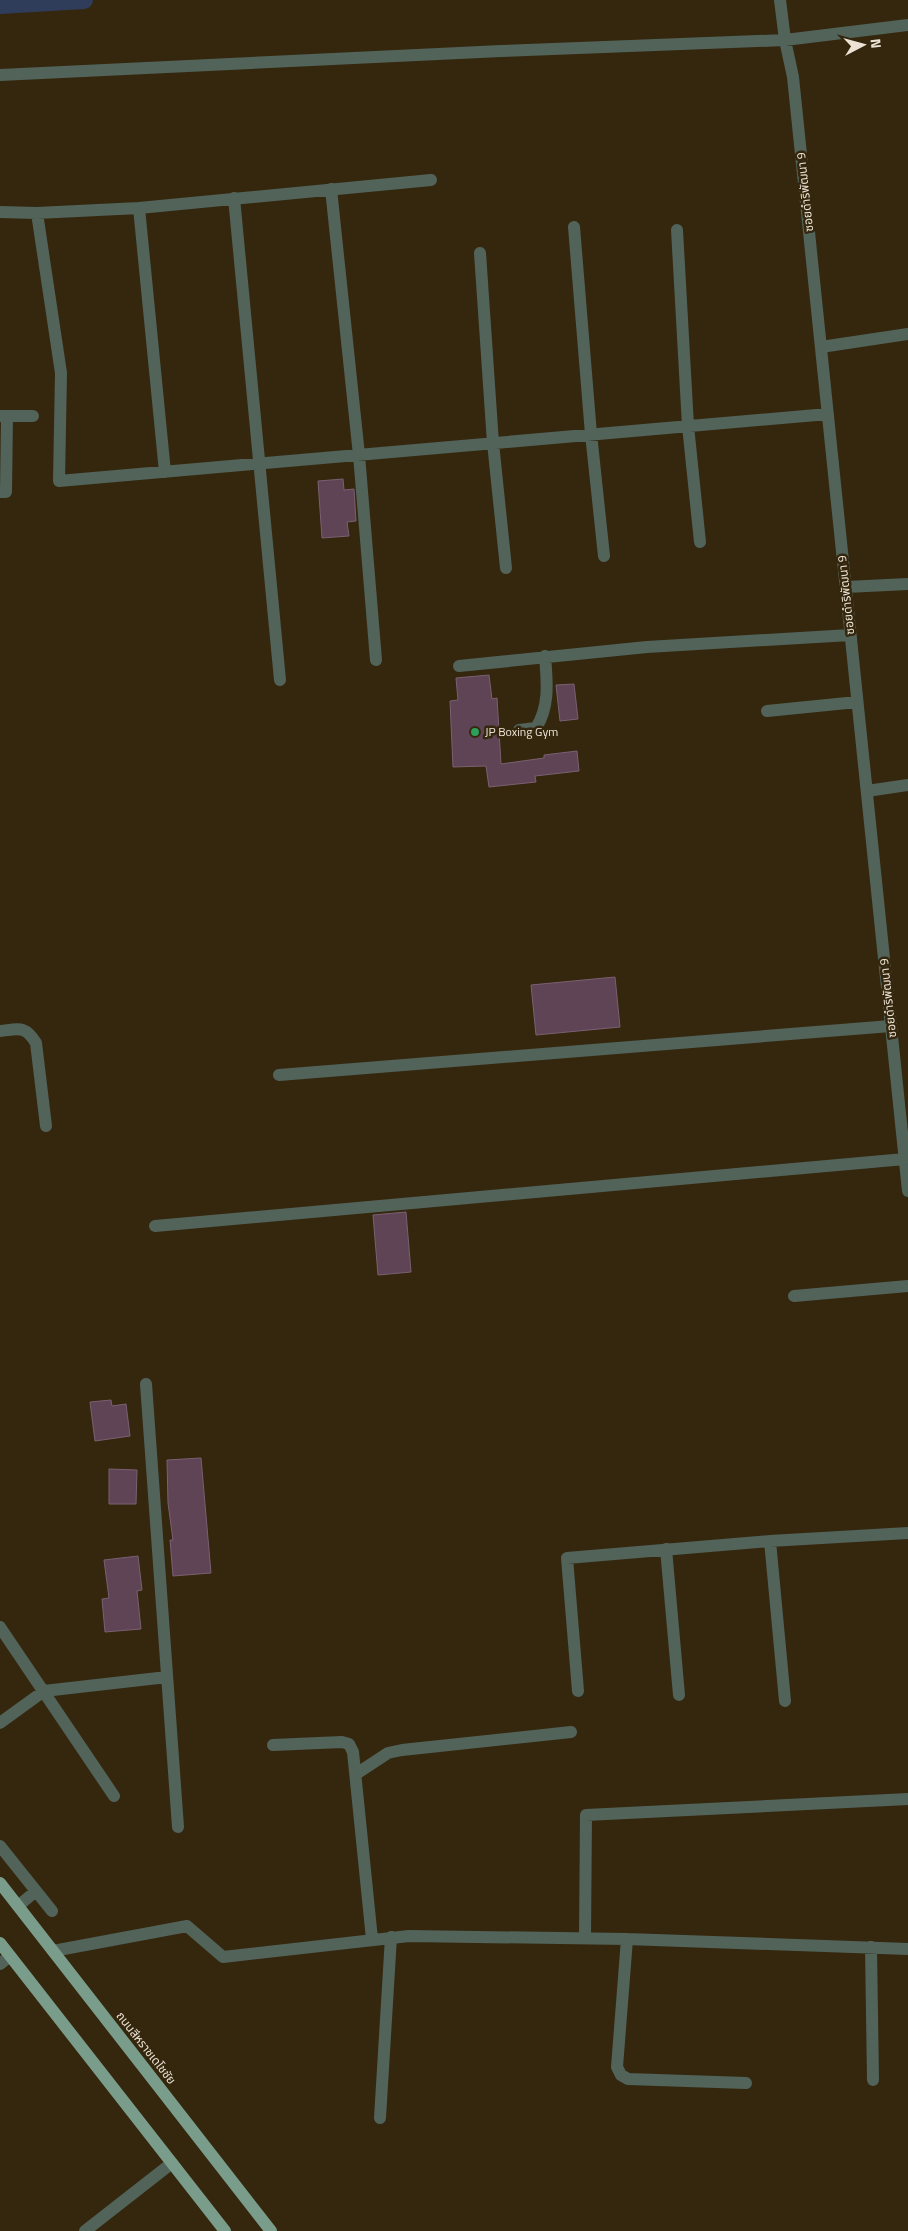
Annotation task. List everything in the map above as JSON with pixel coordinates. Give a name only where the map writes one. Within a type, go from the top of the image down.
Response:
[{"type":"main road","name":"ถนนสีหราชเดโชชัย","points":[[0,1883],[271,2231]]},
{"type":"main road","points":[[0,1943],[5,1960],[172,2163],[225,2231]]},
{"type":"street","name":"ซอยดำริพัฒนา 9","points":[[780,0],[784,40],[793,77],[908,1190]]},
{"type":"street","points":[[0,75],[784,40],[908,25]]},
{"type":"street","points":[[0,212],[37,213],[139,208],[431,180]]},
{"type":"street","points":[[331,189],[359,455],[376,660]]},
{"type":"street","points":[[234,198],[280,680]]},
{"type":"street","points":[[139,208],[165,472]]},
{"type":"street","points":[[37,213],[61,372],[60,482],[828,414]]},
{"type":"street","points":[[574,227],[604,556]]},
{"type":"street","points":[[676,230],[688,426],[700,542]]},
{"type":"street","points":[[480,253],[493,443],[506,568]]},
{"type":"street","points":[[821,347],[908,334]]},
{"type":"street","points":[[0,492],[6,492],[4,416],[33,416]]},
{"type":"street","points":[[846,587],[908,584]]},
{"type":"street","points":[[459,666],[647,647],[850,635]]},
{"type":"street","points":[[519,730],[536,728],[545,711],[547,691],[545,656]]},
{"type":"street","points":[[767,711],[858,702]]},
{"type":"street","points":[[867,792],[908,785]]},
{"type":"street","points":[[279,1075],[891,1026]]},
{"type":"street","points":[[0,1031],[23,1028],[31,1033],[36,1043],[46,1126]]},
{"type":"street","points":[[155,1226],[905,1159]]},
{"type":"street","points":[[794,1296],[908,1286]]},
{"type":"street","points":[[146,1384],[178,1827]]},
{"type":"street","points":[[578,1691],[567,1558],[770,1541],[908,1533]]},
{"type":"street","points":[[770,1541],[785,1701]]},
{"type":"street","points":[[666,1550],[679,1695]]},
{"type":"street","points":[[0,1627],[114,1796]]},
{"type":"street","points":[[0,1723],[44,1691],[167,1677]]},
{"type":"street","points":[[356,1774],[388,1753],[402,1750],[571,1732]]},
{"type":"street","points":[[273,1745],[342,1742],[349,1744],[353,1752],[356,1774],[372,1939]]},
{"type":"street","points":[[585,1938],[586,1815],[908,1799]]},
{"type":"street","points":[[0,1846],[52,1911]]},
{"type":"street","points":[[18,1906],[36,1891]]},
{"type":"street","points":[[53,1951],[187,1926],[223,1957],[391,1937],[585,1938],[908,1949]]},
{"type":"street","points":[[380,2118],[391,1937]]},
{"type":"street","points":[[627,1939],[617,2067],[621,2074],[628,2079],[746,2083]]},
{"type":"street","points":[[871,1947],[873,2080]]},
{"type":"street","points":[[93,2228],[172,2163]]},
{"type":"building","points":[[343,479],[344,490],[354,489],[356,521],[347,522],[349,536],[322,538],[318,481]]},
{"type":"building","points":[[489,675],[492,699],[497,698],[501,764],[544,758],[544,755],[577,751],[579,771],[535,776],[536,782],[489,787],[486,766],[453,767],[450,701],[458,700],[456,678]]},
{"type":"building","points":[[574,684],[578,719],[560,721],[556,685]]},
{"type":"building","points":[[615,977],[620,1027],[536,1035],[531,985]]},
{"type":"building","points":[[406,1212],[411,1272],[378,1275],[373,1215]]},
{"type":"building","points":[[111,1400],[112,1406],[126,1404],[130,1436],[95,1441],[90,1402]]},
{"type":"building","points":[[201,1458],[211,1573],[173,1576],[170,1540],[173,1540],[168,1503],[167,1460]]},
{"type":"building","points":[[109,1469],[137,1470],[136,1504],[109,1504]]},
{"type":"building","points":[[138,1556],[142,1590],[137,1591],[141,1629],[105,1632],[102,1599],[109,1598],[104,1560]]},
{"type":"waterway","points":[[0,5],[84,0]]},
{"type":"place","name":"JP Boxing Gym","points":[[475,732]]}]
